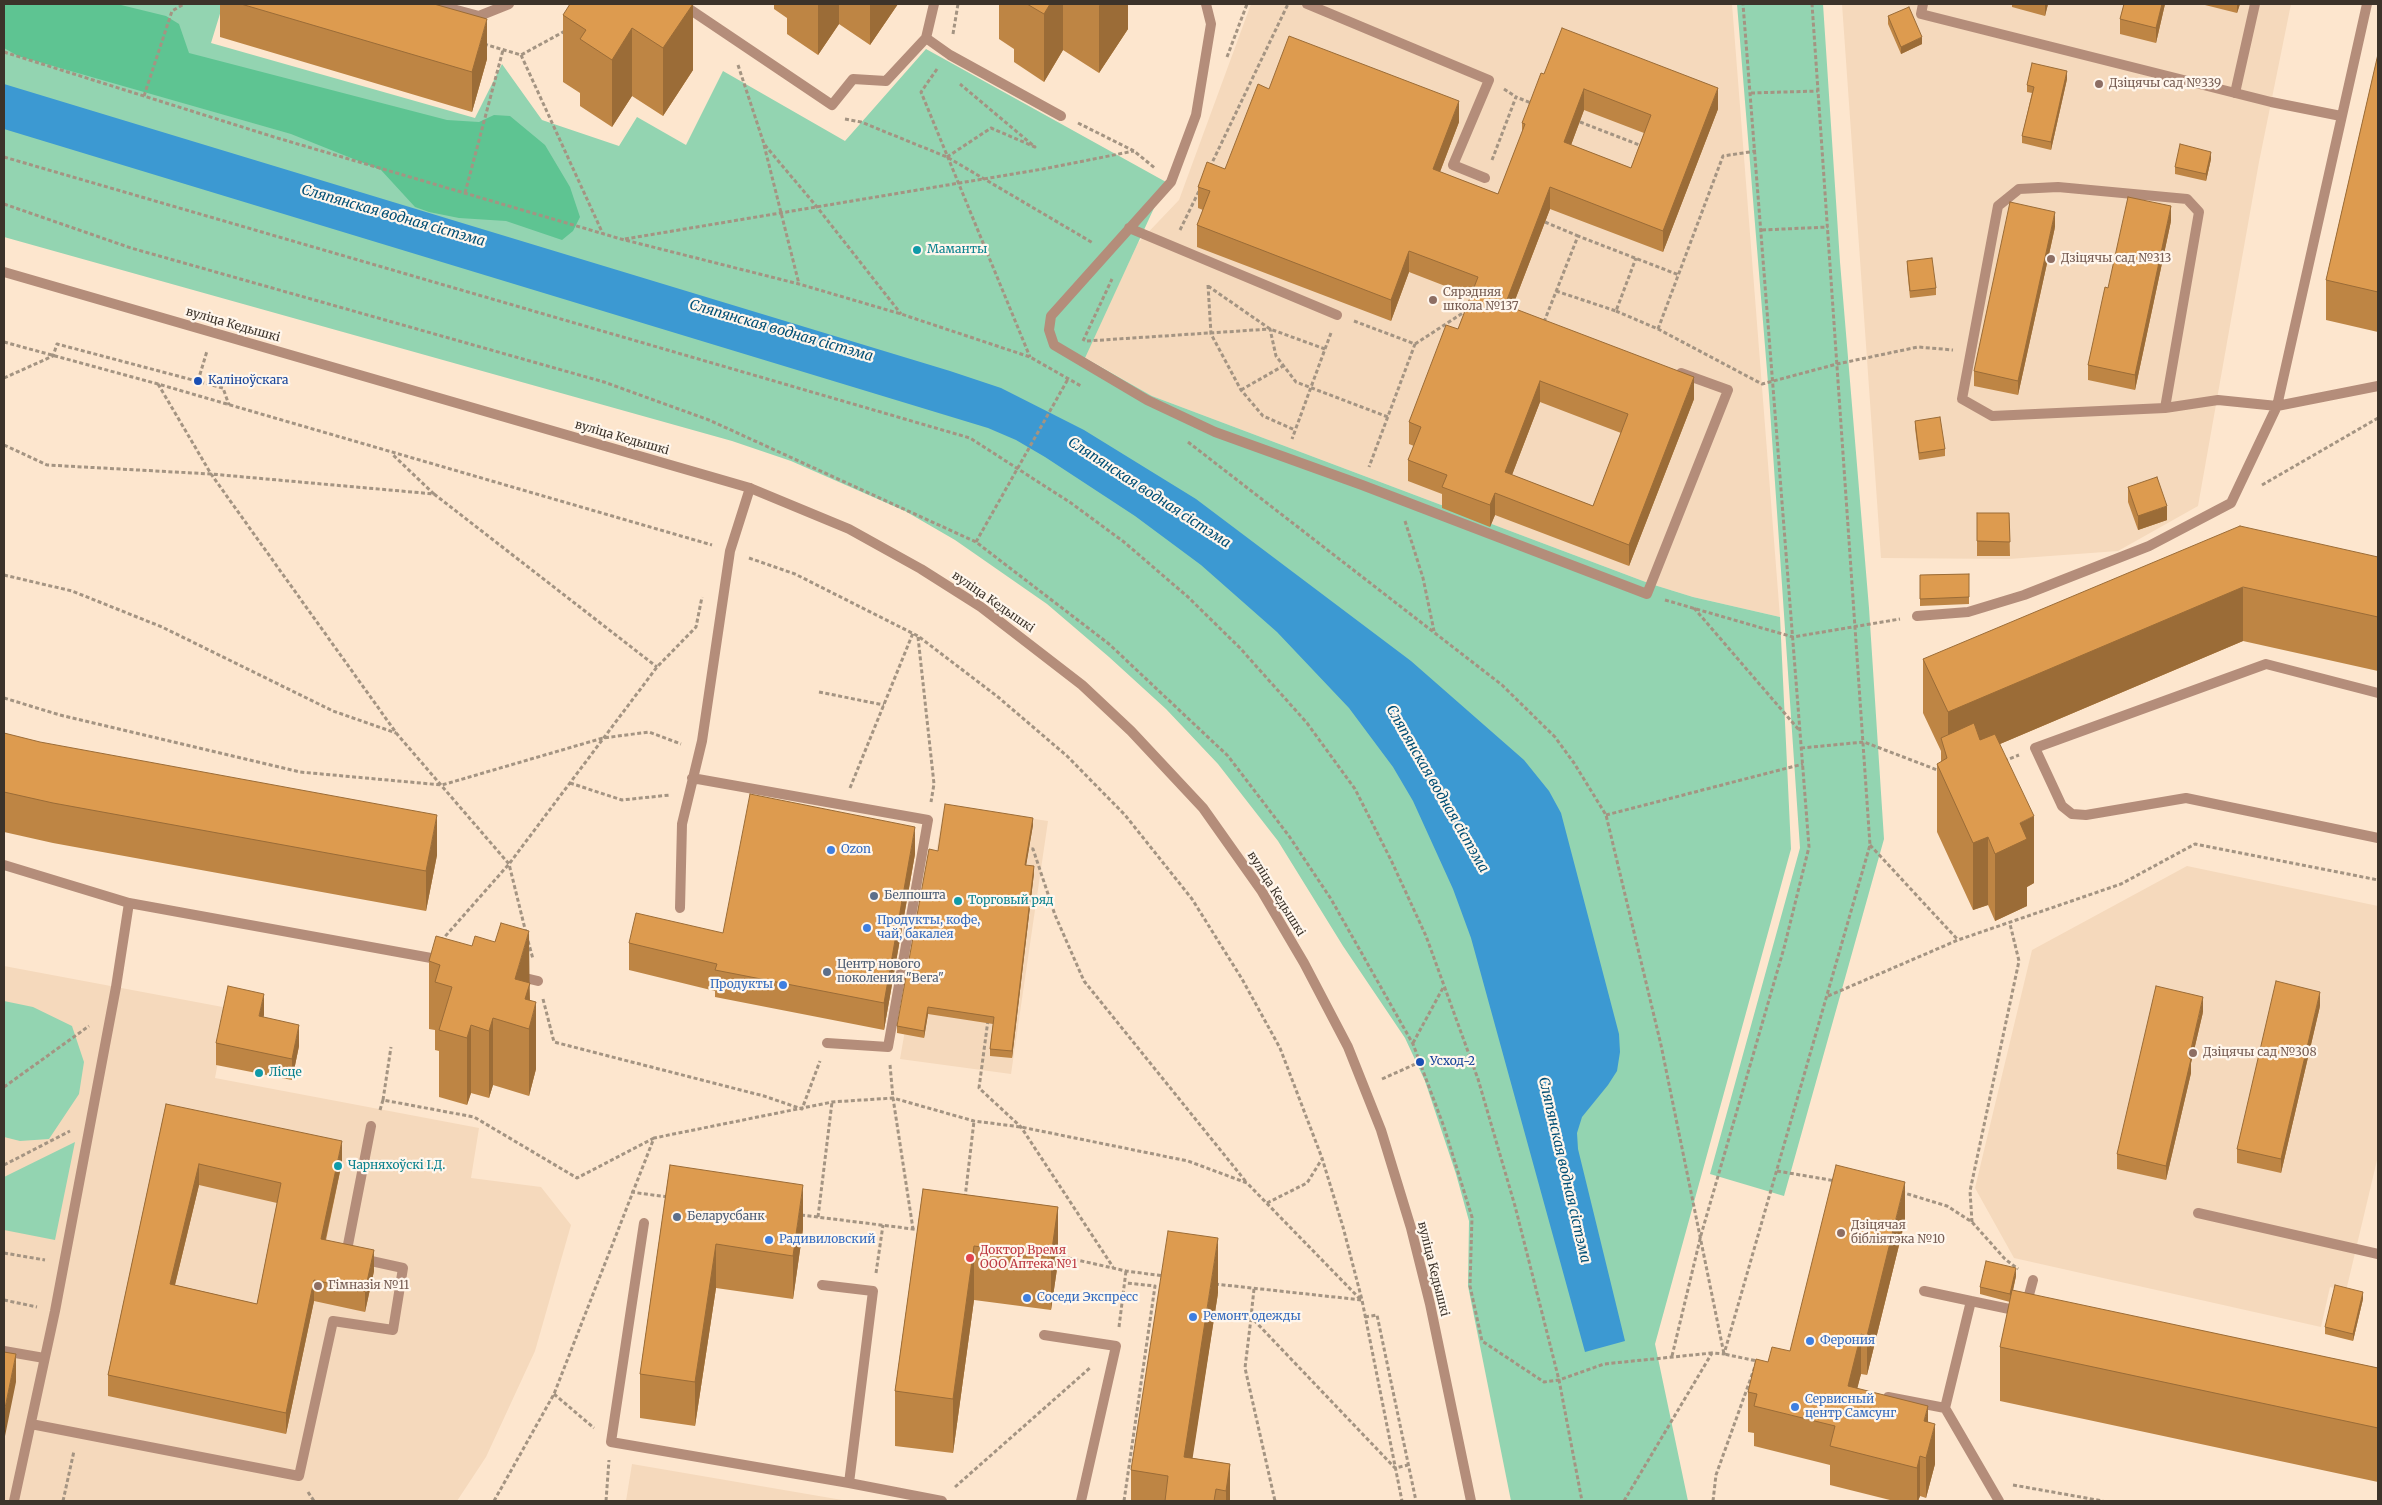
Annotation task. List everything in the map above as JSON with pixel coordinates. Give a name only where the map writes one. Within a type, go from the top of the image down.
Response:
[{"type":"street","points":[[434,4],[479,16],[508,4]]},
{"type":"street","points":[[682,4],[832,105],[853,79],[886,81],[926,38],[934,4]]},
{"type":"street","points":[[1206,4],[1211,24],[1196,115],[1171,182],[1050,316],[1049,330],[1054,345],[1146,400],[1215,432],[1362,485],[1647,594],[1728,390],[1672,369]]},
{"type":"street","points":[[1307,4],[1489,80],[1453,165],[1485,178]]},
{"type":"street","points":[[1923,4],[1922,14],[2235,93],[2341,116]]},
{"type":"street","points":[[2235,93],[2255,4]]},
{"type":"street","points":[[1917,616],[1968,612],[2024,595],[2149,546],[2231,503],[2277,406],[2367,4]]},
{"type":"street","points":[[926,38],[950,55],[1061,116]]},
{"type":"street","points":[[2165,408],[2199,212],[2186,199],[2058,187],[2019,189],[1998,206],[1962,399],[1992,416],[2165,408],[2218,400],[2277,406],[2378,386]]},
{"type":"street","points":[[1129,228],[1337,315]]},
{"type":"street","name":"вуліца Кедышкі","points":[[4,272],[750,488],[849,529],[947,584],[1034,646],[1132,731],[1203,808],[1261,890],[1325,1000],[1348,1046],[1381,1130],[1411,1228],[1430,1304],[1471,1501]]},
{"type":"street","points":[[680,908],[682,824],[702,741],[730,551],[750,488]]},
{"type":"street","points":[[2378,693],[2266,664],[2035,748],[2062,806],[2072,814],[2086,815],[2186,798],[2378,838]]},
{"type":"street","points":[[692,778],[928,820],[888,1047],[827,1043]]},
{"type":"street","points":[[4,865],[129,903],[455,963]]},
{"type":"street","points":[[14,1501],[55,1311],[92,1117],[129,903]]},
{"type":"street","points":[[510,975],[538,981]]},
{"type":"street","points":[[30,1424],[299,1476],[333,1320],[393,1330],[403,1268],[346,1255],[370,1126]]},
{"type":"street","points":[[2198,1213],[2378,1254]]},
{"type":"street","points":[[644,1223],[611,1442],[849,1483],[941,1501]]},
{"type":"street","points":[[1924,1291],[2029,1313],[2032,1280]]},
{"type":"street","points":[[822,1285],[873,1291],[849,1483]]},
{"type":"street","points":[[1970,1301],[1945,1408],[2000,1501]]},
{"type":"street","points":[[1044,1336],[1116,1346],[1081,1501]]},
{"type":"street","points":[[4,1351],[44,1358]]},
{"type":"street","points":[[1888,1397],[1945,1408]]},
{"type":"path","points":[[144,96],[172,11],[184,4]]},
{"type":"path","points":[[1207,175],[1288,4]]},
{"type":"path","points":[[1672,1356],[1701,1235],[1784,948],[1809,847],[1743,4]]},
{"type":"path","points":[[1724,1354],[1828,997],[1870,845],[1812,4]]},
{"type":"path","points":[[474,42],[521,55],[572,27]]},
{"type":"path","points":[[465,193],[503,50]]},
{"type":"path","points":[[4,52],[603,234],[800,284],[902,314],[1030,357],[1085,388]]},
{"type":"path","points":[[521,55],[603,234]]},
{"type":"path","points":[[735,57],[764,144],[800,284]]},
{"type":"path","points":[[946,73],[939,66],[921,92],[1030,357]]},
{"type":"path","points":[[947,157],[991,128],[1035,146],[954,79]]},
{"type":"path","points":[[1751,93],[1818,91]]},
{"type":"path","points":[[1485,178],[1516,97],[1537,105]]},
{"type":"path","points":[[861,122],[947,157],[986,178],[1108,252]]},
{"type":"path","points":[[1580,122],[1647,148]]},
{"type":"path","points":[[1084,126],[1134,151],[1171,182]]},
{"type":"path","points":[[764,144],[817,206],[902,314]]},
{"type":"path","points":[[621,239],[958,183],[1134,151]]},
{"type":"path","points":[[1658,329],[1723,156],[1756,151]]},
{"type":"path","points":[[4,157],[970,438],[1079,509],[1124,542],[1188,597],[1240,648],[1307,723],[1355,789],[1391,860],[1426,936],[1478,1079],[1515,1206],[1559,1380],[1582,1501]]},
{"type":"path","points":[[1172,247],[1202,184]]},
{"type":"path","points":[[4,204],[131,248],[604,382],[709,420],[976,542],[1110,644],[1228,756],[1290,836],[1331,899],[1413,1044],[1444,1127],[1472,1217],[1470,1286],[1482,1341],[1544,1382],[1559,1380],[1604,1364],[1672,1356],[1724,1354],[1766,1364]]},
{"type":"path","points":[[1545,222],[1678,275]]},
{"type":"path","points":[[1762,230],[1828,228]]},
{"type":"path","points":[[1541,330],[1578,236]]},
{"type":"path","points":[[1616,311],[1636,258]]},
{"type":"path","points":[[1210,262],[1208,286],[1211,334],[1241,390],[1262,416],[1295,430],[1337,315],[1415,344]]},
{"type":"path","points":[[1208,286],[1270,329],[1324,349]]},
{"type":"path","points":[[1556,291],[1616,311],[1658,329],[1762,384],[1837,364],[1918,347],[1971,352]]},
{"type":"path","points":[[1362,485],[1415,344],[1476,304]]},
{"type":"path","points":[[1270,329],[1276,356],[1296,382],[1388,417]]},
{"type":"path","points":[[1083,341],[1270,329]]},
{"type":"path","points":[[198,381],[212,332]]},
{"type":"path","points":[[4,342],[158,384],[712,544],[795,574],[918,636],[998,697],[1066,756],[1125,815],[1192,899],[1242,980],[1280,1048],[1322,1158],[1343,1227],[1362,1300],[1402,1501]]},
{"type":"path","points":[[4,378],[53,356],[57,344],[223,388],[229,405]]},
{"type":"path","points":[[1241,390],[1283,366]]},
{"type":"path","points":[[976,542],[1068,379]]},
{"type":"path","points":[[158,384],[211,474],[397,734],[510,864],[554,1042],[764,1096],[802,1109]]},
{"type":"path","points":[[2231,503],[2378,418]]},
{"type":"path","points":[[1179,438],[1502,685],[1555,737],[1574,763],[1606,815],[1661,1045],[1724,1354]]},
{"type":"path","points":[[4,445],[47,465],[211,474],[434,494]]},
{"type":"path","points":[[390,452],[434,494],[657,666]]},
{"type":"path","points":[[1398,499],[1423,578],[1434,632]]},
{"type":"path","points":[[710,554],[712,544]]},
{"type":"path","points":[[4,576],[72,591],[162,626],[332,711],[397,734]]},
{"type":"path","points":[[427,957],[510,864],[657,666],[696,628],[703,590]]},
{"type":"path","points":[[1647,594],[1793,637],[1856,628],[1917,616]]},
{"type":"path","points":[[1693,608],[1800,731]]},
{"type":"path","points":[[843,806],[913,634]]},
{"type":"path","points":[[918,636],[934,784],[928,820]]},
{"type":"path","points":[[819,692],[884,705]]},
{"type":"path","points":[[1801,748],[1864,742],[1944,772]]},
{"type":"path","points":[[1998,764],[2035,748]]},
{"type":"path","points":[[1606,815],[1802,764]]},
{"type":"path","points":[[570,783],[622,800],[688,793]]},
{"type":"path","points":[[1828,997],[1958,940],[2010,924],[2121,884],[2195,844],[2378,880]]},
{"type":"path","points":[[1870,845],[1958,940]]},
{"type":"path","points":[[1972,1222],[1970,1192],[2019,961],[2010,924]]},
{"type":"path","points":[[1413,1044],[1444,986]]},
{"type":"path","points":[[4,1087],[111,1010]]},
{"type":"path","points":[[989,1010],[979,1088],[1021,1127],[1112,1267]]},
{"type":"path","points":[[802,1109],[827,1043]]},
{"type":"path","points":[[370,1126],[381,1109],[391,1047]]},
{"type":"path","points":[[888,1047],[893,1098],[913,1230]]},
{"type":"path","points":[[1364,1086],[1420,1062]]},
{"type":"path","points":[[383,1100],[474,1117],[577,1178],[654,1138],[832,1102],[893,1098],[974,1120],[1021,1127],[1188,1161],[1248,1183],[1362,1300]]},
{"type":"path","points":[[818,1217],[832,1102]]},
{"type":"path","points":[[4,1165],[70,1131],[92,1117]]},
{"type":"path","points":[[964,1207],[974,1120]]},
{"type":"path","points":[[494,1501],[554,1394],[654,1138]]},
{"type":"path","points":[[1267,1203],[1307,1183],[1322,1158]]},
{"type":"path","points":[[1777,1171],[1844,1183]]},
{"type":"path","points":[[1833,1186],[1835,1181]]},
{"type":"path","points":[[632,1192],[671,1198]]},
{"type":"path","points":[[1898,1192],[1947,1206],[1972,1222],[2005,1259],[2032,1280]]},
{"type":"path","points":[[798,1214],[923,1231]]},
{"type":"path","points":[[873,1291],[883,1226]]},
{"type":"path","points":[[4,1253],[63,1264]]},
{"type":"path","points":[[1046,1253],[1126,1271],[1166,1277]]},
{"type":"path","points":[[941,1501],[1116,1346],[1126,1283],[1126,1271]]},
{"type":"path","points":[[1205,1282],[1362,1300]]},
{"type":"path","points":[[1124,1501],[1155,1286],[1126,1283]]},
{"type":"path","points":[[1254,1289],[1245,1368],[1275,1501]]},
{"type":"path","points":[[4,1300],[55,1311]]},
{"type":"path","points":[[1365,1317],[1377,1315],[1416,1501]]},
{"type":"path","points":[[1251,1317],[1395,1468]]},
{"type":"path","points":[[1624,1501],[1712,1353]]},
{"type":"path","points":[[1713,1501],[1716,1475],[1757,1361]]},
{"type":"path","points":[[554,1394],[611,1442],[606,1501]]},
{"type":"path","points":[[63,1501],[78,1434]]},
{"type":"path","points":[[1395,1468],[1408,1465]]},
{"type":"path","points":[[1988,1481],[2103,1501]]},
{"type":"shaded area","name":"Сярэдняя школа №137","points":[[1251,4],[1732,4],[1780,617],[1693,597],[1651,584],[1152,396],[1084,357],[1138,243],[1179,200]]},
{"type":"shaded area","name":"Дзіцячы сад №313","points":[[1842,4],[2291,4],[2259,162],[2198,506],[2118,551],[2009,559],[1881,558]]},
{"type":"shaded area","points":[[944,806],[1048,821],[1011,1074],[900,1059]]},
{"type":"shaded area","name":"Дзіцячы сад №308","points":[[2187,866],[2378,906],[2378,1156],[2346,1291],[2330,1287],[2321,1327],[2014,1258],[1975,1188],[2032,950]]},
{"type":"shaded area","points":[[4,966],[228,1008],[215,1078],[479,1128],[471,1178],[541,1187],[571,1225],[535,1351],[486,1457],[457,1501],[4,1501]]},
{"type":"shaded area","points":[[632,1464],[848,1501],[626,1501]]},
{"type":"green space","points":[[4,4],[223,4],[211,43],[475,118],[502,64],[542,120],[619,146],[637,117],[686,145],[723,71],[845,141],[926,49],[1166,182],[1085,358],[1152,396],[1651,584],[1693,597],[1780,617],[1791,849],[1655,1344],[1688,1501],[1511,1501],[1468,1286],[1469,1221],[1456,1174],[1425,1081],[1405,1038],[1343,946],[1278,841],[1218,764],[1166,709],[1109,657],[1047,604],[955,540],[905,511],[791,461],[732,441],[4,237]]},
{"type":"green space","points":[[4,4],[117,4],[166,16],[179,24],[189,53],[447,120],[479,122],[494,115],[510,116],[545,145],[570,187],[580,217],[573,231],[562,240],[506,221],[459,218],[415,207],[381,170],[291,134],[18,56],[4,48]]},
{"type":"green space","points":[[1737,4],[1823,4],[1840,262],[1869,608],[1884,839],[1784,1196],[1710,1174],[1800,848],[1769,395]]},
{"type":"green space","points":[[4,1001],[33,1007],[72,1026],[84,1062],[79,1094],[49,1139],[20,1141],[4,1137]]},
{"type":"green space","points":[[75,1142],[55,1240],[4,1230],[4,1177]]},
{"type":"water","name":"Сляпянская водная сістэма","points":[[4,84],[1001,388],[1084,430],[1196,499],[1411,661],[1524,760],[1549,791],[1561,813],[1619,1034],[1620,1052],[1617,1071],[1582,1117],[1577,1133],[1578,1149],[1625,1341],[1585,1352],[1471,938],[1453,889],[1413,801],[1393,767],[1349,708],[1277,632],[1201,565],[1135,516],[1045,457],[1016,440],[988,428],[4,129]]},
{"type":"building","points":[[241,4],[434,4],[487,19],[472,72]]},
{"type":"building","points":[[570,4],[693,4],[663,48],[632,28],[612,60],[580,39],[586,30],[563,15]]},
{"type":"building","points":[[1027,4],[1050,4],[1044,14]]},
{"type":"building","points":[[2124,4],[2162,4],[2156,28],[2120,19]]},
{"type":"building","points":[[1909,7],[1922,37],[1901,47],[1888,16]]},
{"type":"building","points":[[1562,28],[1718,88],[1663,231],[1550,187],[1505,305],[1694,377],[1629,545],[1495,493],[1490,505],[1442,487],[1447,475],[1408,460],[1421,427],[1409,422],[1446,325],[1458,329],[1478,277],[1409,251],[1391,300],[1197,225],[1210,191],[1198,187],[1207,162],[1225,169],[1258,84],[1269,89],[1289,36],[1459,101],[1433,169],[1498,194],[1525,124],[1522,123],[1541,73],[1544,74]],"holes":[[[1584,89],[1651,115],[1631,168],[1564,142]],[[1540,381],[1628,414],[1593,506],[1505,472]]]},
{"type":"building","points":[[2378,54],[2378,292],[2326,280]]},
{"type":"building","points":[[2032,63],[2067,71],[2051,142],[2022,136],[2034,87],[2027,85]]},
{"type":"building","points":[[2180,144],[2211,152],[2206,174],[2175,167]]},
{"type":"building","points":[[2128,197],[2171,206],[2135,375],[2088,365],[2105,287],[2108,288]]},
{"type":"building","points":[[2010,202],[2055,212],[2018,381],[1974,371]]},
{"type":"building","points":[[1932,258],[1936,288],[1910,291],[1907,261]]},
{"type":"building","points":[[1940,417],[1945,449],[1919,453],[1915,421]]},
{"type":"building","points":[[2157,477],[2167,506],[2138,516],[2128,487]]},
{"type":"building","points":[[1977,513],[2009,513],[2010,542],[1977,541]]},
{"type":"building","points":[[2240,526],[2378,557],[2378,617],[2243,587],[1948,712],[1923,659]]},
{"type":"building","points":[[1969,574],[1969,597],[1920,599],[1920,575]]},
{"type":"building","points":[[1974,723],[1980,740],[1995,734],[2034,816],[2020,823],[2027,839],[1995,854],[1988,837],[1973,843],[1937,764],[1947,758],[1941,738]]},
{"type":"building","points":[[4,733],[40,742],[437,815],[426,871],[53,803],[4,792]]},
{"type":"building","points":[[750,794],[915,827],[884,1003],[715,970],[717,964],[629,943],[636,913],[723,933]]},
{"type":"building","points":[[945,804],[1033,818],[1025,865],[1034,866],[1012,1051],[990,1049],[994,1017],[928,1007],[924,1031],[897,1026],[929,849],[938,851]]},
{"type":"building","points":[[501,923],[529,931],[515,979],[530,983],[525,999],[536,1002],[529,1029],[493,1018],[489,1031],[471,1025],[467,1038],[439,1030],[452,987],[435,982],[440,965],[429,961],[436,936],[472,946],[475,936],[495,942]]},
{"type":"building","points":[[2276,981],[2320,992],[2281,1159],[2237,1149]]},
{"type":"building","points":[[228,986],[264,994],[259,1016],[299,1025],[292,1059],[216,1043]]},
{"type":"building","points":[[2156,986],[2203,997],[2189,1058],[2191,1059],[2166,1166],[2117,1154]]},
{"type":"building","name":"Гімназія №11","points":[[166,1104],[342,1141],[321,1239],[374,1250],[365,1291],[314,1280],[286,1413],[108,1375]],"holes":[[[199,1164],[281,1183],[257,1304],[170,1284]]]},
{"type":"building","points":[[670,1165],[803,1185],[793,1256],[716,1244],[695,1382],[640,1374]]},
{"type":"building","points":[[1836,1165],[1905,1182],[1867,1336],[1861,1334],[1848,1386],[1928,1406],[1924,1421],[1935,1424],[1926,1458],[1920,1456],[1917,1468],[1830,1446],[1835,1426],[1754,1406],[1757,1394],[1748,1392],[1756,1359],[1768,1362],[1772,1347],[1790,1351]]},
{"type":"building","points":[[923,1189],[1058,1207],[1051,1256],[974,1246],[953,1399],[895,1391]]},
{"type":"building","points":[[1168,1231],[1218,1238],[1184,1457],[1230,1464],[1226,1491],[1216,1489],[1214,1501],[1165,1501],[1168,1476],[1131,1470]]},
{"type":"building","points":[[1986,1261],[2016,1268],[2010,1294],[1980,1287]]},
{"type":"building","points":[[2335,1285],[2363,1292],[2353,1334],[2325,1327]]},
{"type":"building","points":[[2012,1290],[2378,1368],[2378,1428],[2000,1347]]},
{"type":"building","points":[[4,1352],[16,1354],[4,1413]]},
{"type":"place","name":"Дзіцячы сад №339","points":[[2099,84]]},
{"type":"place","name":"Маманты","points":[[917,250]]},
{"type":"place","name":"Дзіцячы сад №313","points":[[2051,259]]},
{"type":"place","name":"Сярэдняя школа №137","points":[[1433,300]]},
{"type":"place","name":"Каліноўскага","points":[[198,381]]},
{"type":"place","name":"Ozon","points":[[831,850]]},
{"type":"place","name":"Белпошта","points":[[874,896]]},
{"type":"place","name":"Торговый ряд","points":[[958,901]]},
{"type":"place","name":"Продукты, кофе, чай, бакалея","points":[[867,928]]},
{"type":"place","name":"Центр нового поколения \"Вега\"","points":[[827,972]]},
{"type":"place","name":"Продукты","points":[[783,985]]},
{"type":"place","name":"Дзіцячы сад №308","points":[[2193,1053]]},
{"type":"place","name":"Усход-2","points":[[1420,1062]]},
{"type":"place","name":"Лісце","points":[[259,1073]]},
{"type":"place","name":"Чарняхоўскі І.Д.","points":[[338,1166]]},
{"type":"place","name":"Беларусбанк","points":[[677,1217]]},
{"type":"place","name":"Дзіцячая бібліятэка №10","points":[[1841,1233]]},
{"type":"place","name":"Радивиловский","points":[[769,1240]]},
{"type":"place","name":"Доктор Время ООО Аптека №1","points":[[970,1258]]},
{"type":"place","name":"Гімназія №11","points":[[318,1286]]},
{"type":"place","name":"Соседи Экспресс","points":[[1027,1298]]},
{"type":"place","name":"Ремонт одежды","points":[[1193,1317]]},
{"type":"place","name":"Ферония","points":[[1810,1341]]},
{"type":"place","name":"Сервисный центр Самсунг","points":[[1795,1407]]}]
